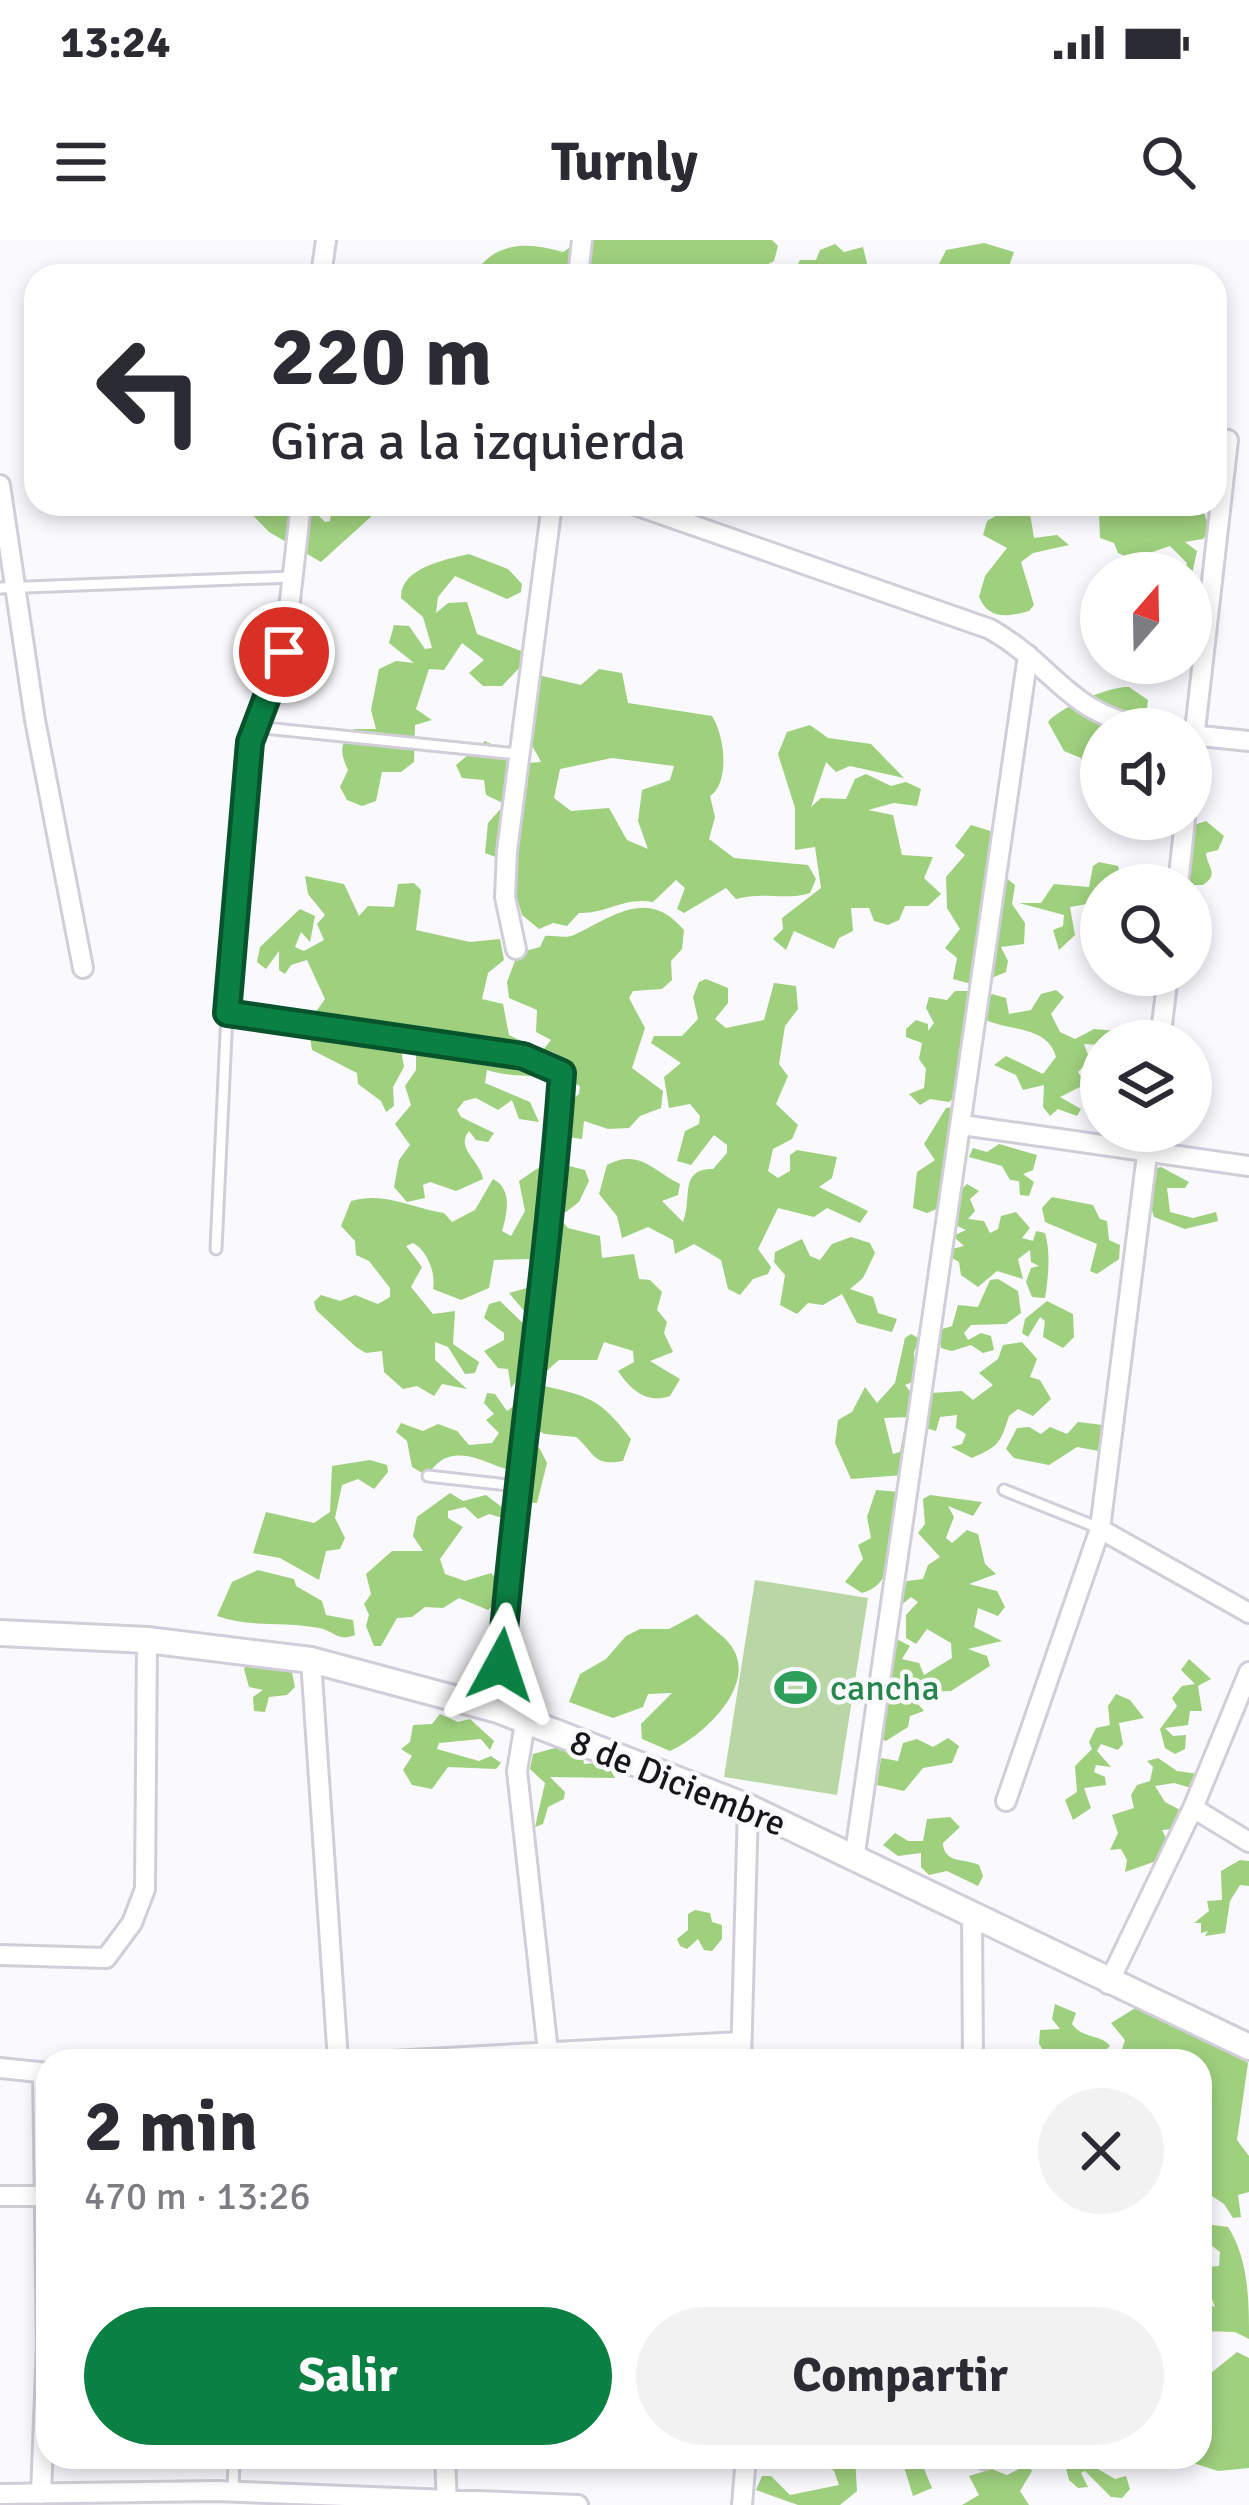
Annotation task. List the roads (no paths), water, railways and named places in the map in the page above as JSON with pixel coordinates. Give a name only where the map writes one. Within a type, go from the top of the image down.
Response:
[{"type":"street","points":[[1227,448],[1228,440]]},
{"type":"street","points":[[0,484],[7,587],[83,968]]},
{"type":"street","points":[[227,1013],[255,727],[284,652],[300,516]]},
{"type":"street","points":[[516,949],[505,898],[550,516]]},
{"type":"street","points":[[666,516],[990,629],[1088,708]]},
{"type":"street","points":[[1196,708],[1219,516]]},
{"type":"street","points":[[854,1860],[1028,656]]},
{"type":"street","points":[[1212,737],[1249,741]]},
{"type":"street","points":[[498,1710],[516,1486],[552,1214],[562,1073],[549,1063]]},
{"type":"street","points":[[962,1125],[1080,1135]]},
{"type":"street","points":[[1006,1801],[1100,1529],[1148,1152]]},
{"type":"street","points":[[1193,1152],[1249,1166]]},
{"type":"street","points":[[1100,1529],[1249,1613]]},
{"type":"street","name":"8 de Diciembre","points":[[0,1633],[147,1640],[311,1660],[498,1710],[748,1807],[1108,1984],[1249,2047]]},
{"type":"street","points":[[0,1955],[106,1958],[132,1923],[145,1889],[147,1640]]},
{"type":"street","points":[[311,1660],[337,2049]]},
{"type":"street","points":[[1108,1984],[1193,1808],[1249,1672]]},
{"type":"street","points":[[525,1723],[517,1771],[548,2049]]},
{"type":"street","points":[[740,2049],[748,1807]]},
{"type":"street","points":[[1193,1808],[1249,1841]]},
{"type":"street","points":[[972,1918],[973,2049]]},
{"type":"street","points":[[0,2068],[36,2072]]},
{"type":"street","points":[[0,2196],[36,2196]]},
{"type":"street","points":[[41,2469],[41,2494]]},
{"type":"street","points":[[445,2469],[446,2502]]},
{"type":"street","points":[[742,2505],[745,2469]]},
{"type":"street","points":[[0,2494],[578,2505]]},
{"type":"lane","points":[[7,587],[292,578]]},
{"type":"lane","points":[[255,727],[520,754]]},
{"type":"lane","points":[[216,1249],[227,1013],[549,1063]]},
{"type":"lane","points":[[428,1476],[516,1486]]},
{"type":"lane","points":[[1004,1490],[1100,1529]]},
{"type":"place","name":"cancha","points":[[796,1688]]}]
